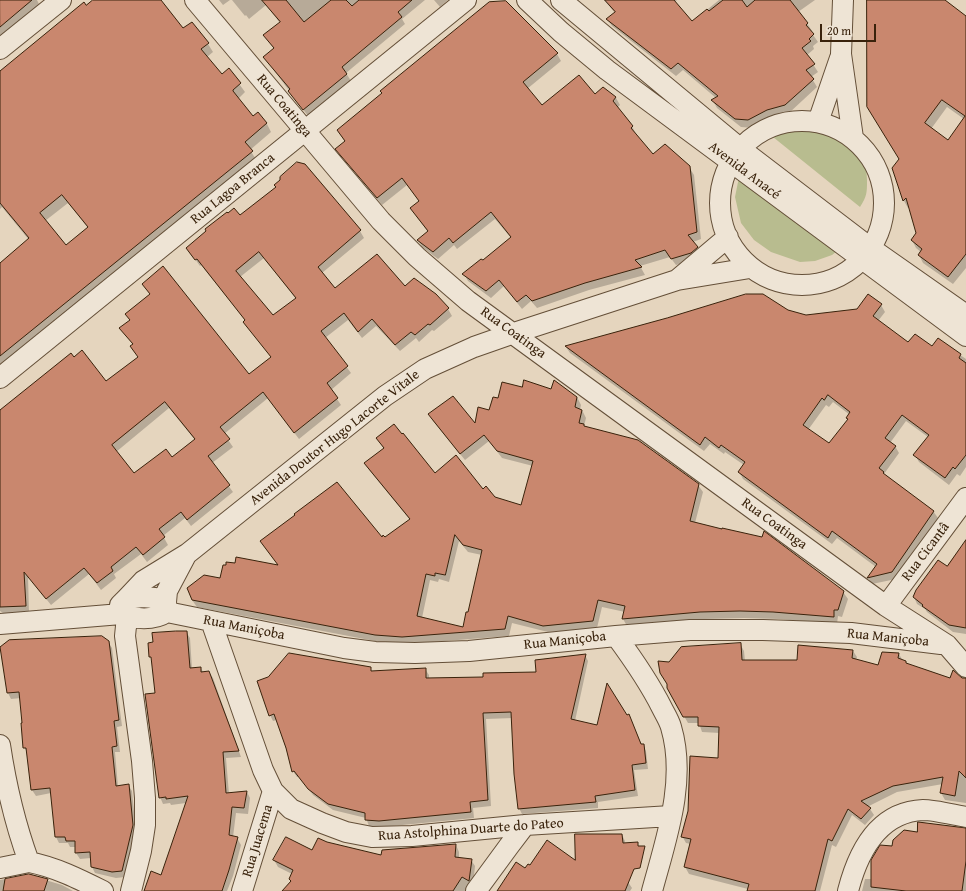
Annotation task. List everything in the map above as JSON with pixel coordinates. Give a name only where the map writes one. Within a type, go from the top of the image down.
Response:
[{"type":"street","points":[[0,49],[60,0]]},
{"type":"street","name":"Rua Coatinga","points":[[194,0],[382,221],[417,257],[468,300],[886,606],[947,644]]},
{"type":"street","name":"Rua Lagoa Branca","points":[[0,378],[466,0]]},
{"type":"street","name":"Avenida Anacé","points":[[527,0],[561,32],[607,70],[736,156],[865,253],[966,336]]},
{"type":"street","name":"Avenida Anacé","points":[[561,0],[736,156]]},
{"type":"street","points":[[843,0],[841,54],[853,138]]},
{"type":"street","points":[[818,122],[841,54]]},
{"type":"street","points":[[805,120],[818,122],[853,138],[871,156],[882,180],[885,205],[880,231],[865,253],[848,271],[825,281],[799,284],[774,280],[750,268],[734,248],[728,237],[723,226],[720,200],[724,175],[736,156],[756,135],[779,124],[805,120]]},
{"type":"street","name":"Avenida Doutor Hugo Lacorte Vitale","points":[[676,280],[728,237]]},
{"type":"street","name":"Avenida Anacé","points":[[865,253],[966,314]]},
{"type":"street","name":"Avenida Doutor Hugo Lacorte Vitale","points":[[130,891],[136,876],[141,851],[145,825],[145,805],[142,761],[125,636],[126,610],[143,581],[187,554],[385,396],[425,369],[474,347],[676,280],[750,268]]},
{"type":"street","name":"Rua Cicantâ","points":[[886,606],[966,498]]},
{"type":"street","name":"Avenida Doutor Hugo Lacorte Vitale","points":[[166,607],[166,591],[187,554]]},
{"type":"street","points":[[883,637],[886,606]]},
{"type":"street","points":[[0,624],[126,610],[160,616],[166,607]]},
{"type":"street","name":"Rua Maniçoba","points":[[166,607],[211,621],[344,648],[375,652],[415,653],[469,651],[690,630],[763,630],[851,633],[947,644],[966,648]]},
{"type":"street","name":"Rua Astolphina Duarte do Pateo","points":[[211,621],[263,770],[273,791],[292,809],[322,823],[346,832],[372,837],[412,836],[526,825],[671,816]]},
{"type":"street","points":[[616,636],[655,694],[671,725],[677,752],[676,786],[671,816],[652,891]]},
{"type":"street","points":[[947,644],[966,667]]},
{"type":"street","points":[[0,745],[5,778],[12,807],[29,862]]},
{"type":"street","name":"Rua Juacema","points":[[242,891],[273,791]]},
{"type":"street","points":[[848,891],[852,875],[866,845],[879,828],[900,815],[924,810],[966,817]]},
{"type":"street","points":[[476,891],[526,825]]},
{"type":"street","points":[[0,868],[29,862],[44,865],[103,891]]},
{"type":"green space","points":[[816,122],[844,136],[858,150],[863,159],[866,169],[867,188],[865,197],[860,207],[773,137],[793,126]]},
{"type":"green space","points":[[740,172],[841,248],[832,255],[815,261],[800,262],[771,252],[754,240],[741,223],[735,197]]},
{"type":"building","points":[[0,0],[32,0],[0,27]]},
{"type":"building","points":[[93,0],[161,0],[183,28],[192,22],[209,43],[201,49],[222,74],[229,68],[241,83],[233,91],[253,116],[258,112],[267,123],[245,142],[253,151],[0,356],[0,263],[29,238],[0,203],[0,71],[84,2],[86,5]],"holes":[[[62,195],[88,227],[66,245],[40,213]]]},
{"type":"building","points":[[262,0],[286,0],[304,22],[331,0],[346,0],[352,6],[359,0],[412,0],[398,12],[402,17],[342,67],[347,74],[303,110],[288,91],[290,89],[263,57],[274,48],[263,35],[280,22]]},
{"type":"building","points":[[605,0],[674,0],[692,21],[707,9],[709,11],[723,0],[742,0],[747,7],[755,0],[790,0],[808,23],[806,25],[814,34],[809,39],[811,41],[802,48],[815,64],[806,70],[814,79],[785,105],[767,110],[748,120],[735,119],[711,100],[718,96],[678,63],[671,69],[606,19],[615,12]]},
{"type":"building","points":[[867,0],[945,0],[966,16],[966,254],[948,277],[918,255],[922,249],[911,240],[916,233],[906,198],[903,201],[892,168],[899,159],[867,107]],"holes":[[[942,100],[965,116],[948,140],[925,123]]]},
{"type":"building","points":[[506,1],[558,53],[523,82],[542,105],[579,75],[595,94],[603,87],[616,97],[613,101],[633,126],[631,128],[653,154],[665,144],[690,166],[697,232],[688,235],[698,247],[691,253],[671,259],[665,250],[635,260],[642,267],[585,283],[532,301],[526,295],[517,302],[499,280],[486,291],[462,274],[481,259],[483,260],[511,237],[491,212],[453,243],[449,238],[433,252],[417,240],[428,231],[410,208],[419,201],[402,178],[377,198],[335,149],[345,141],[337,130],[382,93],[380,91],[489,2]]},
{"type":"building","points":[[297,162],[305,164],[361,230],[318,267],[335,288],[377,254],[405,286],[414,278],[436,294],[449,308],[430,325],[428,324],[415,335],[411,332],[395,345],[372,319],[358,332],[344,313],[321,331],[348,366],[327,383],[338,398],[294,433],[263,392],[220,427],[230,439],[208,456],[230,485],[187,520],[181,512],[159,529],[165,537],[143,555],[136,547],[111,567],[113,571],[97,583],[84,568],[46,599],[24,572],[26,606],[0,607],[0,410],[71,353],[74,357],[82,350],[106,381],[138,357],[130,346],[133,344],[119,328],[130,320],[125,314],[150,294],[142,284],[163,266],[249,374],[271,357],[243,322],[245,320],[197,259],[195,260],[186,248],[206,231],[205,229],[227,212],[228,213],[234,208],[240,215],[276,187],[274,185],[280,180],[280,177]],"holes":[[[259,252],[296,298],[273,315],[236,271]],[[165,402],[195,439],[172,457],[166,449],[134,473],[112,445]]]},
{"type":"building","points":[[746,294],[763,294],[788,310],[806,315],[857,309],[868,294],[882,304],[873,316],[908,342],[915,334],[932,346],[938,338],[961,354],[959,358],[966,363],[966,455],[955,469],[953,467],[945,478],[913,455],[929,435],[902,415],[885,438],[896,446],[879,468],[884,472],[883,473],[934,511],[892,572],[867,578],[877,564],[832,531],[828,538],[738,472],[745,462],[721,445],[719,448],[705,437],[700,445],[565,346],[667,318]],"holes":[[[828,395],[850,412],[846,418],[848,419],[829,443],[803,425],[822,398],[824,400]]]},
{"type":"building","points":[[524,380],[551,389],[554,380],[577,397],[575,407],[582,410],[579,423],[584,424],[584,426],[638,440],[699,484],[690,521],[762,537],[764,531],[844,591],[838,610],[834,610],[834,617],[740,611],[700,612],[622,619],[625,606],[598,600],[593,621],[543,626],[508,616],[505,629],[402,637],[375,635],[192,600],[187,588],[204,575],[220,578],[223,565],[226,565],[226,562],[235,563],[236,557],[278,565],[260,541],[337,482],[382,537],[383,535],[385,537],[410,519],[364,463],[384,448],[376,438],[394,424],[435,473],[456,455],[483,489],[486,486],[495,497],[521,505],[533,461],[497,451],[484,435],[460,454],[428,414],[453,396],[475,423],[478,407],[489,410],[493,397],[498,398],[502,382],[522,387]],"holes":[[[455,535],[463,545],[482,550],[468,612],[466,612],[463,627],[417,616],[426,574],[435,576],[435,573],[445,575]]]},
{"type":"building","points":[[966,540],[966,628],[949,625],[922,606],[923,605],[913,597],[916,590],[938,560],[947,566]]},
{"type":"building","points":[[187,631],[190,668],[201,667],[201,672],[209,671],[239,751],[223,752],[226,793],[247,791],[244,808],[232,807],[229,835],[238,837],[222,891],[144,891],[151,871],[161,875],[188,796],[166,799],[166,797],[159,798],[145,694],[155,693],[148,643],[153,642],[152,633]]},
{"type":"building","points":[[102,636],[109,641],[119,720],[114,721],[117,746],[112,747],[116,786],[129,784],[133,825],[122,871],[112,872],[91,867],[90,852],[75,853],[75,841],[66,841],[65,837],[55,837],[50,788],[31,790],[26,748],[23,748],[19,692],[7,693],[0,647],[9,640]]},
{"type":"building","points":[[741,643],[742,660],[797,660],[798,645],[853,650],[852,658],[878,665],[882,652],[899,653],[898,658],[906,661],[906,663],[950,678],[953,670],[962,678],[966,678],[966,778],[959,771],[955,796],[940,793],[943,777],[893,786],[861,801],[871,808],[861,819],[848,809],[832,841],[828,839],[815,891],[747,891],[749,884],[684,867],[691,839],[681,837],[688,811],[690,756],[718,758],[719,727],[698,726],[698,717],[683,717],[660,673],[658,661],[669,662],[681,647]]},
{"type":"building","points":[[289,653],[371,667],[371,671],[426,668],[426,678],[483,677],[483,673],[536,672],[535,660],[586,654],[571,719],[597,725],[607,683],[627,715],[629,714],[641,744],[644,744],[646,763],[632,765],[635,790],[595,796],[596,802],[518,809],[514,774],[511,712],[483,713],[488,800],[470,802],[471,812],[379,821],[365,820],[365,813],[328,804],[308,789],[294,771],[292,772],[286,748],[274,714],[269,716],[257,681],[268,677]]},
{"type":"building","points":[[918,822],[966,828],[966,861],[962,891],[906,891],[871,887],[871,860],[880,845],[892,846],[893,840],[904,830],[917,832]]},
{"type":"building","points":[[575,834],[622,834],[623,843],[638,842],[638,846],[645,846],[640,868],[634,869],[625,891],[497,891],[516,862],[525,868],[528,864],[530,865],[547,840],[575,860]]},
{"type":"building","points":[[286,837],[312,850],[318,838],[327,842],[381,855],[382,850],[456,844],[455,857],[472,859],[469,881],[462,877],[453,891],[282,891],[291,881],[289,879],[293,870],[273,860]]},
{"type":"building","points":[[29,874],[48,879],[44,891],[3,891],[5,879]]}]
